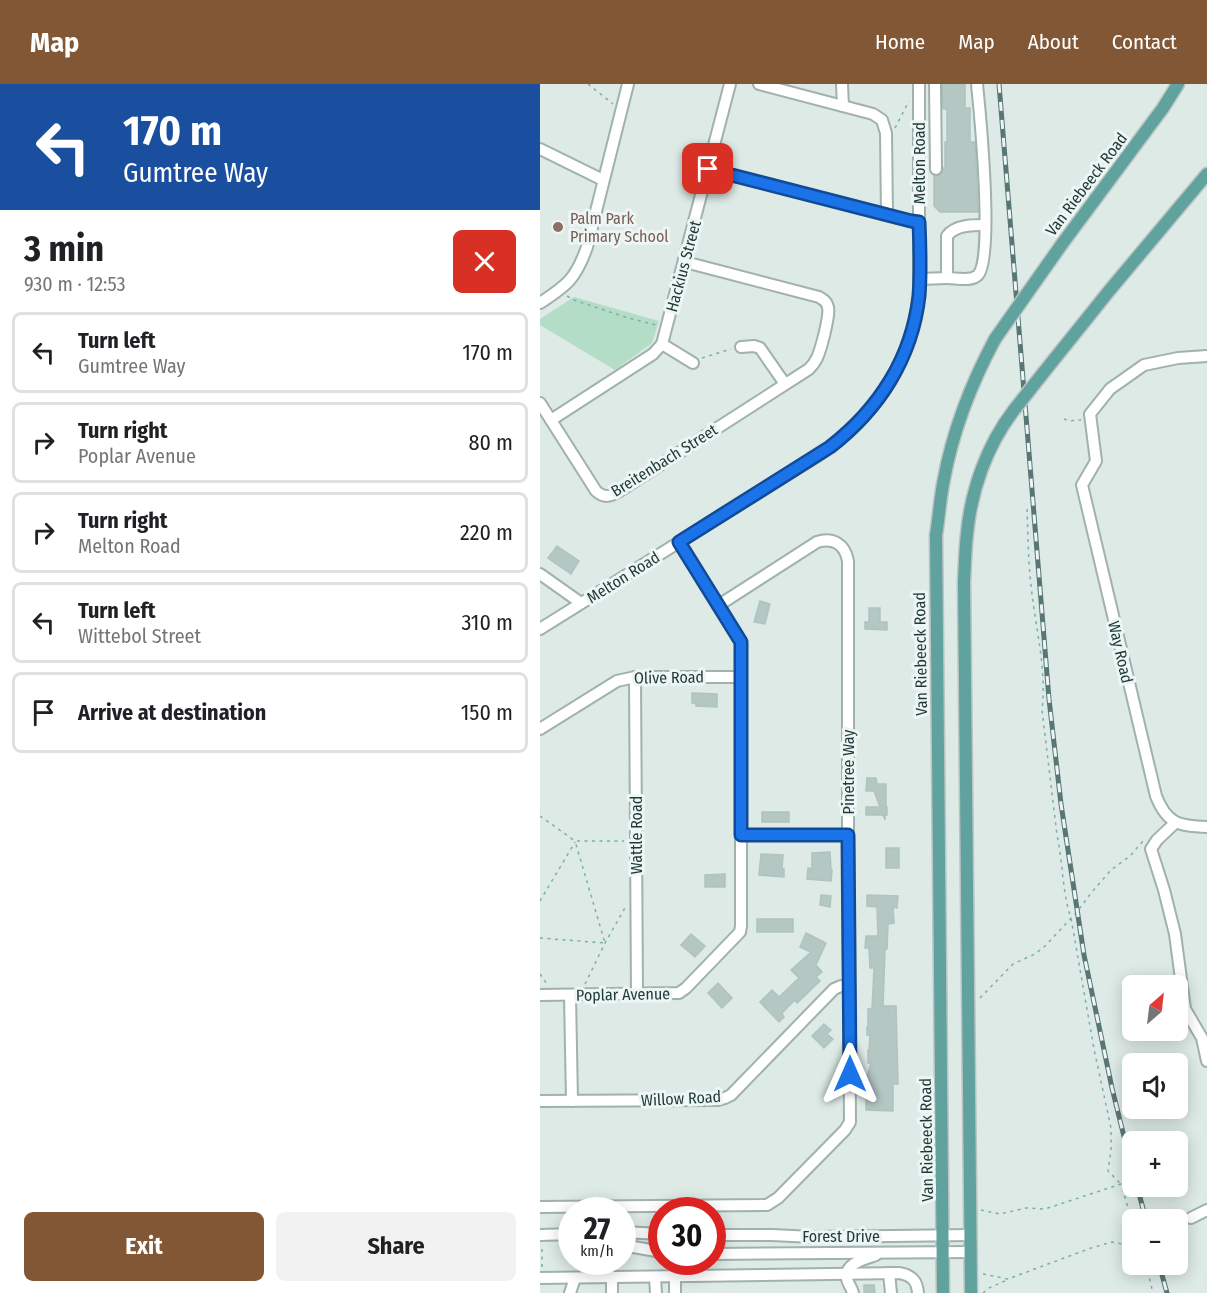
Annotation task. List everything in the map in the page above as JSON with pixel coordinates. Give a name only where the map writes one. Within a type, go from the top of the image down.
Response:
[{"type":"main road","name":"Van Riebeeck Road","points":[[943,1293],[936,535],[943,482],[953,437],[975,379],[995,339],[1163,108],[1178,84]]},
{"type":"main road","points":[[970,1293],[964,581],[967,532],[975,489],[999,432],[1014,410],[1207,174]]},
{"type":"street","points":[[540,303],[570,281],[580,266],[587,247],[628,84]]},
{"type":"street","name":"Hackius Street","points":[[662,344],[730,84]]},
{"type":"street","points":[[759,84],[879,117],[886,135],[887,215]]},
{"type":"street","points":[[842,84],[843,106]]},
{"type":"street","name":"Melton Road","points":[[540,629],[822,453],[862,419],[888,385],[902,359],[914,323],[920,279],[919,84]]},
{"type":"street","points":[[935,84],[936,169]]},
{"type":"street","points":[[920,279],[969,279],[976,277],[983,262],[984,148],[977,84]]},
{"type":"street","points":[[919,130],[935,129]]},
{"type":"street","points":[[540,149],[603,180]]},
{"type":"street","points":[[708,169],[919,222]]},
{"type":"street","points":[[946,278],[948,233],[964,226],[985,225]]},
{"type":"street","name":"Breitenbach Street","points":[[541,407],[596,491],[609,496],[809,369],[816,361],[829,315],[825,300],[685,262]]},
{"type":"street","points":[[551,420],[653,354],[662,344],[693,363]]},
{"type":"street","points":[[741,347],[760,348],[785,384]]},
{"type":"street","points":[[1090,416],[1110,389],[1144,365],[1178,358],[1207,356]]},
{"type":"street","name":"Way Road","points":[[1090,416],[1096,460],[1082,485],[1156,796],[1160,806],[1172,820]]},
{"type":"street","name":"Pinetree Way","points":[[540,1207],[767,1205],[773,1202],[849,1125],[848,561],[845,550],[833,541],[817,542],[719,605]]},
{"type":"street","name":"Poplar Avenue","points":[[540,995],[679,993],[738,935],[741,926],[741,642],[679,542]]},
{"type":"street","points":[[540,574],[581,603]]},
{"type":"street","name":"Olive Road","points":[[540,729],[617,681],[635,677],[741,677]]},
{"type":"street","name":"Wattle Road","points":[[635,677],[637,994]]},
{"type":"street","points":[[1207,827],[1189,827],[1172,820],[1151,849],[1175,934],[1185,1009],[1202,1038],[1207,1061]]},
{"type":"street","points":[[741,835],[848,835]]},
{"type":"street","name":"Willow Road","points":[[540,1101],[718,1100],[725,1098],[731,1095],[834,989],[849,986]]},
{"type":"street","points":[[570,995],[572,1101]]},
{"type":"street","points":[[1191,1218],[1207,1210]]},
{"type":"street","name":"Forest Drive","points":[[726,1235],[970,1236]]},
{"type":"street","points":[[541,1239],[558,1236]]},
{"type":"street","points":[[853,1293],[848,1282],[849,1269],[855,1264],[885,1252]]},
{"type":"street","name":"Forest Drive","points":[[726,1254],[970,1252]]},
{"type":"street","points":[[541,1272],[575,1278],[890,1273],[906,1274],[911,1277],[918,1286],[918,1293]]},
{"type":"street","points":[[890,1273],[891,1293]]},
{"type":"street","points":[[612,1277],[612,1293]]},
{"type":"street","points":[[655,1277],[656,1293]]},
{"type":"street","points":[[675,1277],[675,1293]]},
{"type":"street","points":[[570,1293],[575,1278]]},
{"type":"path","points":[[588,84],[611,103],[622,107]]},
{"type":"path","points":[[891,135],[911,97]]},
{"type":"path","points":[[558,291],[574,300],[625,317],[657,325],[668,324]]},
{"type":"path","points":[[693,363],[701,358],[741,347]]},
{"type":"path","points":[[1064,419],[1076,421],[1090,416]]},
{"type":"path","points":[[1027,510],[1030,583],[1043,672],[1043,720],[1067,908],[1071,918],[1094,1049],[1112,1128],[1108,1171],[1121,1184],[1128,1209]]},
{"type":"path","points":[[540,816],[576,841],[636,842]]},
{"type":"path","points":[[979,999],[1013,964],[1035,954],[1045,946],[1111,870],[1130,856],[1146,838]]},
{"type":"path","points":[[540,901],[576,841]]},
{"type":"path","points":[[576,841],[604,944]]},
{"type":"path","points":[[584,995],[584,988],[604,944],[630,898],[637,897]]},
{"type":"path","points":[[540,938],[604,944]]},
{"type":"path","points":[[979,1215],[979,1210],[1000,1214],[1026,1208],[1044,1209],[1121,1184]]},
{"type":"path","points":[[541,1239],[541,1272]]},
{"type":"path","points":[[983,1293],[1008,1279],[1091,1248],[1112,1242],[1122,1244]]},
{"type":"path","points":[[980,1274],[1008,1279]]},
{"type":"path","points":[[1149,1275],[1153,1293]]},
{"type":"green space","points":[[574,297],[659,321],[652,343],[615,370],[540,325],[540,319]]},
{"type":"building","points":[[942,84],[965,84],[965,108],[970,108],[970,142],[975,142],[978,212],[940,212],[934,206],[934,176],[940,175],[945,168],[945,142],[947,142],[947,109],[943,109]]},
{"type":"building","points":[[557,546],[579,561],[571,574],[548,558]]},
{"type":"building","points":[[760,601],[770,604],[765,624],[754,622]]},
{"type":"building","points":[[869,608],[880,608],[880,622],[887,622],[887,630],[865,629],[865,622],[869,622]]},
{"type":"building","points":[[692,693],[717,694],[717,707],[696,706],[696,703],[692,703]]},
{"type":"building","points":[[867,778],[876,778],[877,784],[886,784],[887,815],[885,815],[885,820],[883,815],[866,815],[866,807],[880,807],[874,791],[866,791]]},
{"type":"building","points":[[762,812],[789,812],[789,822],[762,822]]},
{"type":"building","points":[[886,848],[899,848],[899,868],[886,868]]},
{"type":"building","points":[[830,852],[831,881],[807,879],[808,868],[812,869],[812,853]]},
{"type":"building","points":[[761,854],[783,855],[784,877],[759,875]]},
{"type":"building","points":[[725,874],[725,887],[705,887],[705,875]]},
{"type":"building","points":[[821,895],[831,896],[830,907],[820,905]]},
{"type":"building","points":[[867,895],[898,896],[897,908],[893,907],[894,923],[888,924],[883,1006],[896,1006],[898,1084],[893,1084],[893,1111],[866,1110],[865,1083],[871,1063],[868,1063],[870,1035],[867,1035],[868,1009],[872,1009],[874,968],[870,968],[869,948],[865,948],[866,936],[878,936],[877,907],[867,906]]},
{"type":"building","points":[[757,919],[793,919],[793,932],[757,932]]},
{"type":"building","points":[[806,933],[826,943],[816,965],[822,972],[816,977],[820,981],[797,1003],[795,1000],[782,1013],[784,1017],[779,1022],[760,1002],[772,990],[779,997],[799,978],[791,970],[811,952],[800,947]]},
{"type":"building","points":[[691,934],[705,946],[695,957],[681,945]]},
{"type":"building","points":[[718,983],[732,998],[722,1008],[708,993]]},
{"type":"building","points":[[824,1024],[831,1030],[827,1034],[833,1039],[824,1048],[812,1036]]},
{"type":"building","points":[[864,1285],[874,1285],[875,1293],[864,1293]]},
{"type":"railway","points":[[999,84],[1049,699],[1061,804],[1084,955],[1123,1131]]},
{"type":"railway","points":[[1140,1197],[1143,1209]]},
{"type":"railway","points":[[1162,1275],[1167,1293]]},
{"type":"place","name":"Palm Park Primary School","points":[[558,227]]},
{"type":"route","points":[[708,169],[919,222],[920,279],[914,323],[902,359],[880,397],[852,429],[822,453],[679,542],[741,642],[741,835],[848,835],[850,1074]]}]
